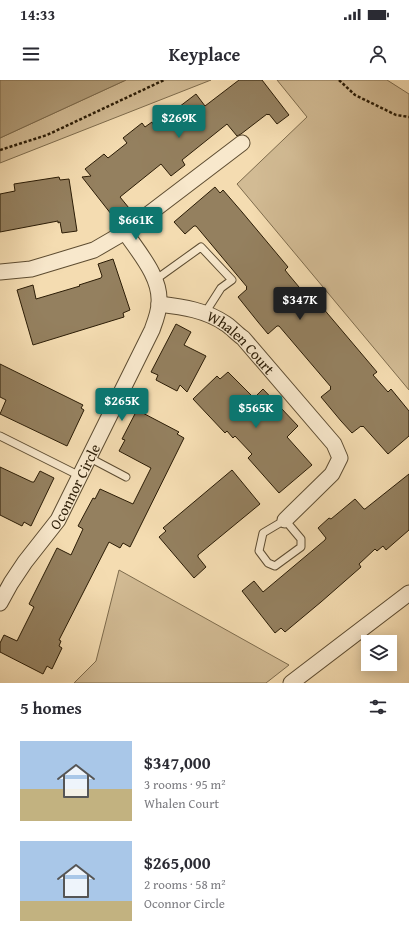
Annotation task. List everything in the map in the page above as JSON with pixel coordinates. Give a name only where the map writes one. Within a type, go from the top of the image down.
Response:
[{"type":"street","points":[[0,272],[31,268],[94,250],[125,232],[242,143]]},
{"type":"street","name":"Oconnor Circle","points":[[0,604],[11,583],[25,562],[58,520],[152,330],[159,304],[155,280],[125,232]]},
{"type":"street","name":"Whalen Court","points":[[159,304],[183,307],[205,313],[226,324],[243,338],[334,444],[340,458],[332,474],[285,520]]},
{"type":"street","points":[[291,683],[409,593]]},
{"type":"lane","points":[[155,280],[201,247],[232,280],[221,288],[205,313]]},
{"type":"lane","points":[[0,436],[81,476]]},
{"type":"lane","points":[[90,458],[126,477]]},
{"type":"lane","points":[[285,520],[302,539],[301,547],[275,566],[268,563],[259,551],[263,533],[285,520]]},
{"type":"path","points":[[0,150],[47,135],[164,80]]},
{"type":"path","points":[[339,80],[355,95],[396,115],[409,117]]},
{"type":"shaded area","points":[[0,80],[126,80],[0,138]]},
{"type":"shaded area","points":[[126,80],[211,80],[0,163],[0,138]]},
{"type":"shaded area","points":[[277,80],[387,80],[409,94],[409,390],[237,184],[307,117]]},
{"type":"shaded area","points":[[119,570],[289,665],[266,683],[74,683],[96,661]]},
{"type":"building","points":[[239,80],[262,80],[289,115],[277,124],[269,114],[267,114],[237,136],[227,124],[182,160],[185,165],[171,176],[161,164],[120,197],[129,208],[115,219],[82,177],[91,176],[85,169],[104,154],[108,158],[127,143],[123,138],[142,123],[145,127],[152,122],[154,126],[196,94],[205,106]]},
{"type":"building","points":[[59,177],[60,180],[69,179],[77,231],[62,233],[60,222],[58,223],[58,221],[0,232],[0,194],[15,191],[14,184]]},
{"type":"building","points":[[215,187],[220,193],[223,190],[288,267],[285,270],[304,293],[307,290],[377,372],[373,375],[388,392],[391,389],[409,411],[409,436],[388,454],[363,426],[352,433],[341,421],[321,397],[331,389],[331,387],[279,326],[268,334],[238,297],[247,289],[247,287],[196,226],[185,234],[174,222]]},
{"type":"building","points":[[113,259],[130,310],[123,313],[124,317],[33,345],[17,290],[33,285],[36,299],[80,286],[79,285],[101,278],[102,276],[98,264]]},
{"type":"building","points":[[176,324],[191,332],[184,345],[206,356],[187,392],[180,385],[177,391],[156,380],[158,375],[151,372]]},
{"type":"building","points":[[0,364],[83,405],[81,408],[84,410],[67,446],[0,414],[6,400],[0,397]]},
{"type":"building","points":[[228,372],[254,398],[263,389],[298,426],[287,437],[312,465],[279,493],[248,458],[252,454],[235,436],[233,438],[227,431],[225,433],[193,399],[217,376],[220,379]]},
{"type":"building","points":[[137,410],[179,432],[177,434],[184,438],[130,547],[123,543],[120,548],[109,542],[59,640],[61,641],[59,646],[62,648],[52,669],[47,666],[43,674],[0,652],[0,643],[4,635],[17,641],[34,607],[29,604],[57,548],[71,555],[83,529],[78,526],[93,498],[95,499],[100,489],[133,504],[151,468],[119,451],[125,440],[122,439]]},
{"type":"building","points":[[0,467],[32,482],[34,482],[40,471],[54,478],[31,526],[24,522],[22,526],[0,515]]},
{"type":"building","points":[[232,470],[260,504],[198,555],[206,567],[194,578],[159,537],[166,531],[163,528]]},
{"type":"building","points":[[409,474],[409,530],[386,550],[383,546],[377,551],[375,549],[359,564],[361,567],[321,602],[285,632],[281,628],[275,633],[242,591],[254,581],[263,592],[325,540],[326,538],[318,528],[329,518],[331,519],[355,499],[365,509]]}]
